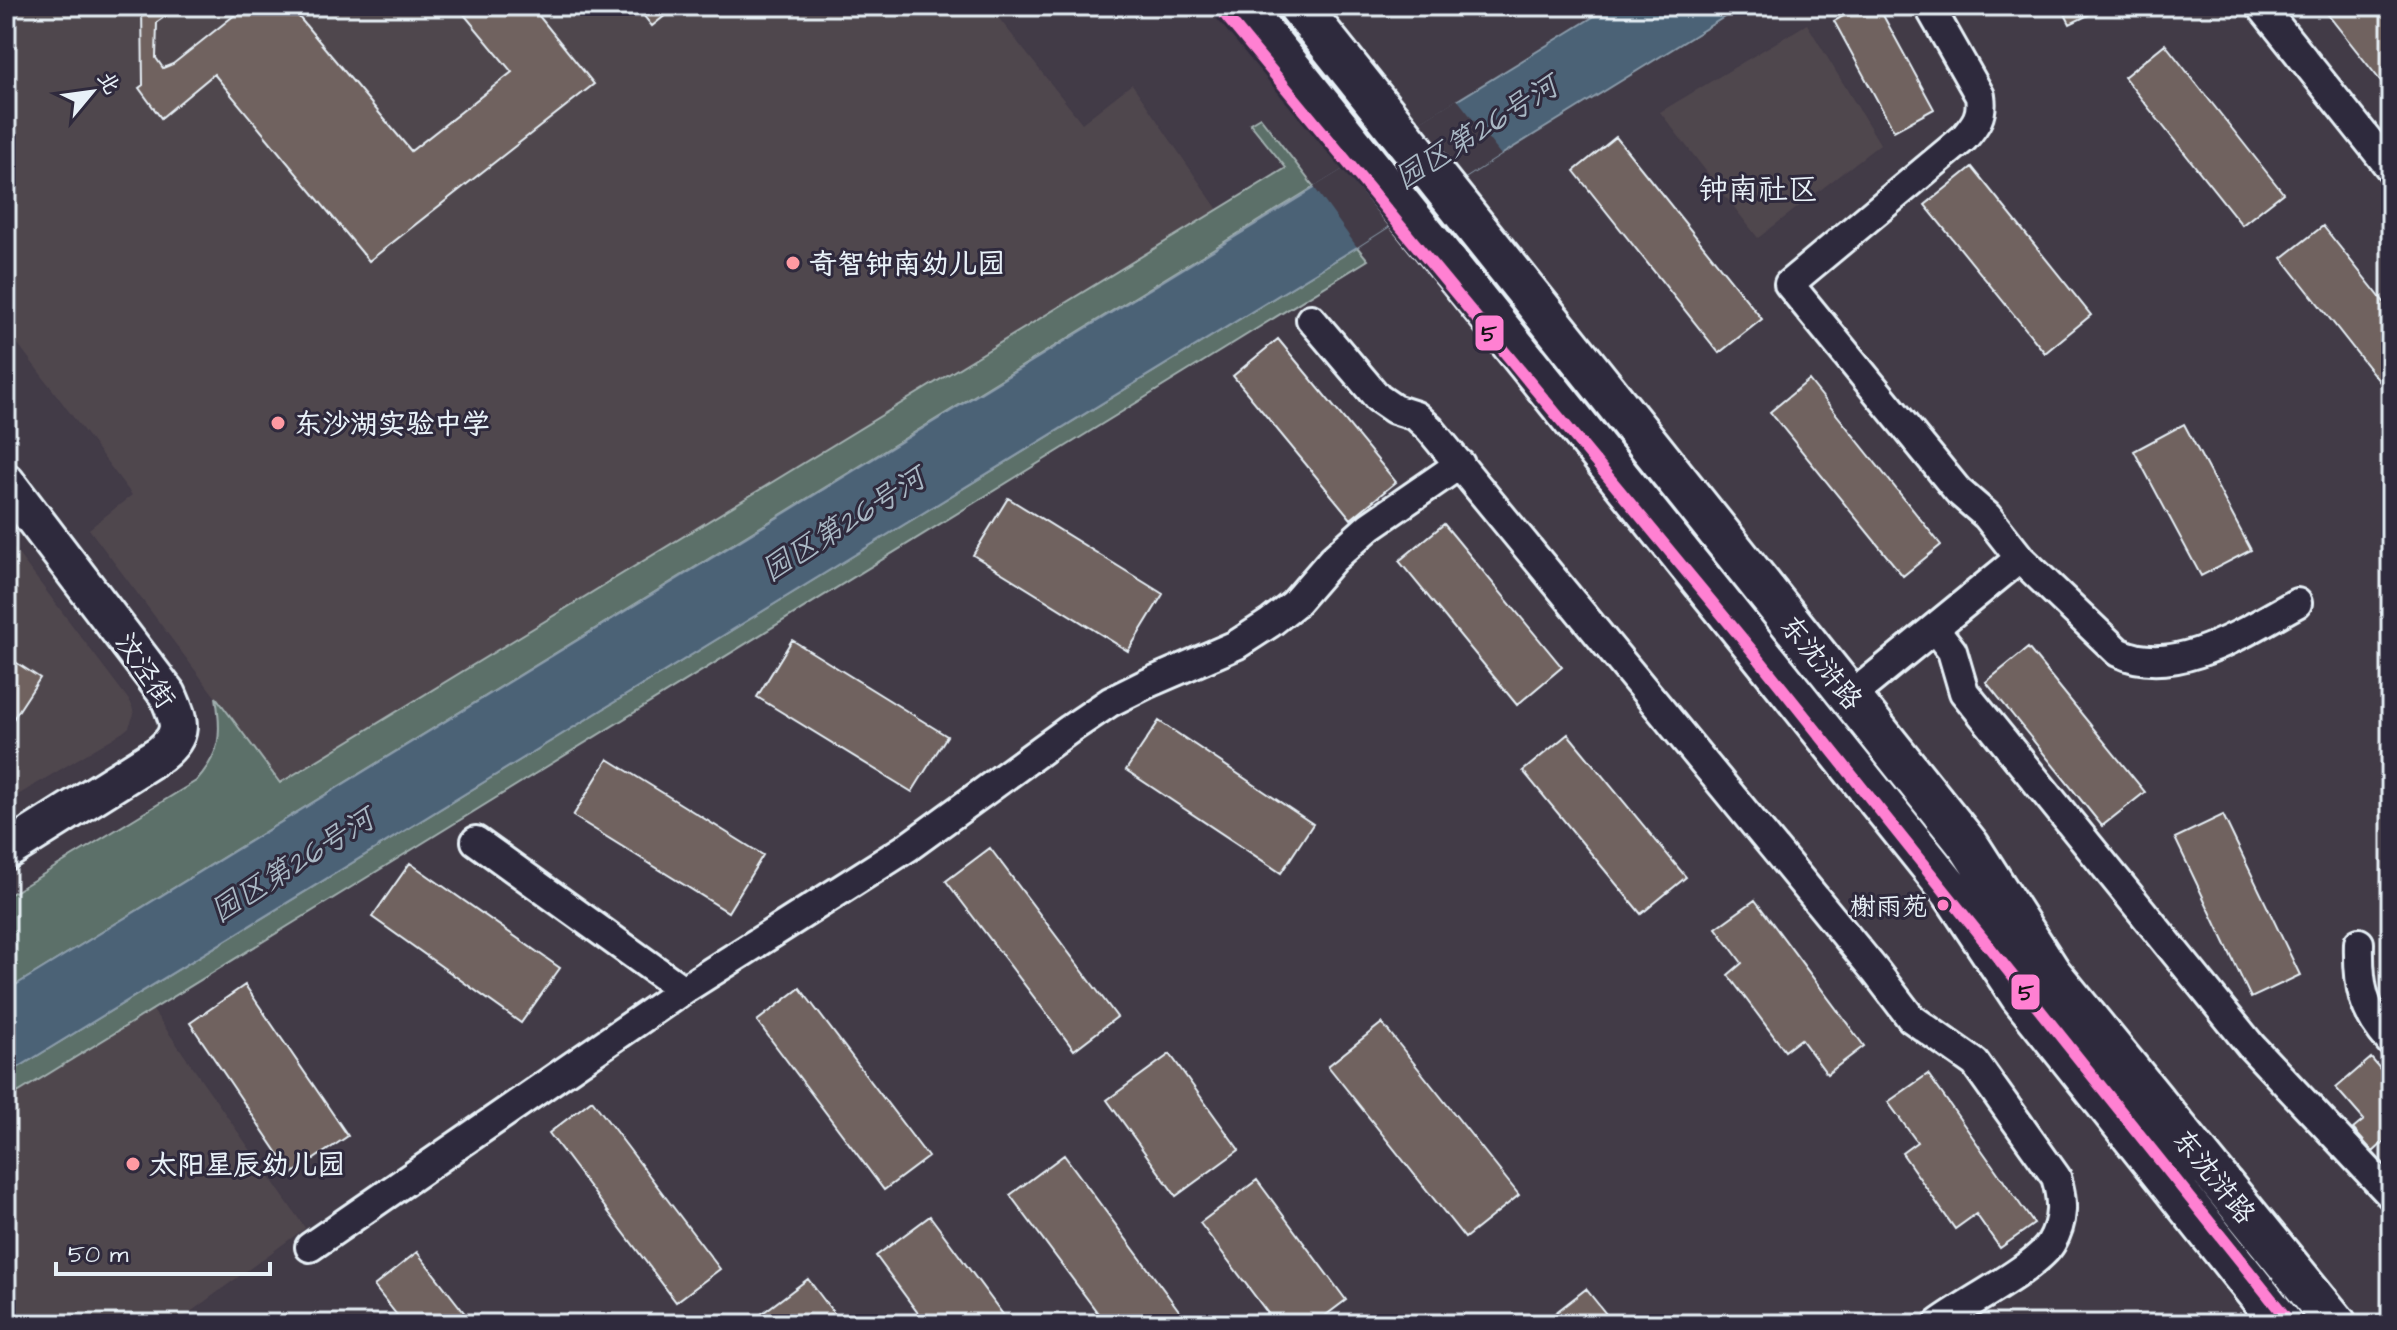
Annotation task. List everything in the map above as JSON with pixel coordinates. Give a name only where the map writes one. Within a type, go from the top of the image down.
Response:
[{"type":"main road","name":"东沈浒路","points":[[1241,6],[1952,892],[2021,996],[2282,1324]]},
{"type":"main road","name":"东沈浒路","points":[[1299,6],[1969,846],[2051,974],[2336,1324]]},
{"type":"street","points":[[1929,6],[1980,96],[1982,108],[1977,123],[1964,138],[1789,284],[1958,491],[1987,516],[2020,558],[2118,652],[2132,659],[2170,660],[2232,638],[2297,603]]},
{"type":"street","points":[[2261,6],[2391,169]]},
{"type":"street","points":[[1311,319],[1378,398],[1394,409],[1416,416],[1430,429],[1911,1018],[1975,1063],[2056,1177],[2063,1198],[2060,1222],[2050,1245],[2034,1261],[1938,1324]]},
{"type":"street","points":[[310,1247],[683,990],[908,847],[1110,702],[1236,645],[1270,623],[1294,604],[1333,559],[1370,526],[1460,464]]},
{"type":"street","name":"汶泾街","points":[[6,482],[168,695],[178,718],[179,731],[170,746],[160,754],[6,851]]},
{"type":"street","points":[[1850,697],[2020,558]]},
{"type":"street","points":[[1935,629],[1952,651],[1964,692],[2251,1046],[2391,1195]]},
{"type":"street","points":[[476,841],[683,990]]},
{"type":"street","points":[[2359,943],[2358,974],[2365,1004],[2391,1042]]},
{"type":"shaded area","points":[[6,6],[989,6],[1082,123],[1132,84],[1218,210],[280,783],[89,529],[132,495],[6,328]]},
{"type":"shaded area","points":[[1807,24],[1880,144],[1758,238],[1660,112]]},
{"type":"shaded area","points":[[6,538],[131,703],[134,714],[129,727],[123,732],[6,802]]},
{"type":"shaded area","name":"太阳星辰幼儿园","points":[[152,1009],[305,1228],[174,1324],[21,1324],[6,1304],[6,1100]]},
{"type":"green space","points":[[1260,117],[1314,187],[6,991],[6,897],[196,781],[211,761],[218,742],[216,697],[280,783],[1286,168],[1250,123]]},
{"type":"green space","points":[[1357,247],[1368,260],[6,1100],[6,1075]]},
{"type":"water","name":"园区第26号河","points":[[1611,6],[1742,6],[1357,247],[6,1075],[6,991]]},
{"type":"pier","points":[[1457,99],[1501,155],[1357,247],[1314,187]]},
{"type":"building","points":[[142,6],[180,6],[157,22],[156,58],[163,68],[173,64],[246,6],[297,6],[293,10],[411,151],[512,72],[457,6],[531,6],[594,84],[369,261],[214,74],[161,118],[139,88],[143,85]]},
{"type":"building","points":[[636,6],[677,6],[652,26]]},
{"type":"building","points":[[1490,6],[1508,6],[1497,15]]},
{"type":"building","points":[[1862,6],[1878,6],[1934,109],[1894,131],[1834,21]]},
{"type":"building","points":[[2061,6],[2107,6],[2070,24]]},
{"type":"building","points":[[2321,6],[2391,6],[2391,94]]},
{"type":"building","points":[[2165,44],[2283,193],[2242,225],[2124,77]]},
{"type":"building","points":[[1616,137],[1762,319],[1719,353],[1574,171]]},
{"type":"building","points":[[1972,167],[2091,315],[2045,353],[1925,205]]},
{"type":"building","points":[[2323,226],[2391,311],[2391,396],[2282,258]]},
{"type":"building","points":[[1278,339],[1396,482],[1351,519],[1233,376]]},
{"type":"building","points":[[1809,380],[1941,545],[1903,576],[1770,412]]},
{"type":"building","points":[[2184,424],[2251,550],[2201,576],[2134,451]]},
{"type":"building","points":[[1008,498],[1163,594],[1128,651],[973,555]]},
{"type":"building","points":[[1444,524],[1562,667],[1517,705],[1399,561]]},
{"type":"building","points":[[792,640],[947,736],[912,792],[757,697]]},
{"type":"building","points":[[2028,648],[2145,792],[2102,826],[1986,682]]},
{"type":"building","points":[[6,656],[40,678],[6,730]]},
{"type":"building","points":[[1159,721],[1313,824],[1281,873],[1126,770]]},
{"type":"building","points":[[1568,734],[1686,877],[1641,914],[1523,771]]},
{"type":"building","points":[[608,759],[763,855],[728,912],[573,816]]},
{"type":"building","points":[[2223,815],[2300,975],[2251,998],[2175,838]]},
{"type":"building","points":[[990,848],[1117,1017],[1074,1050],[946,881]]},
{"type":"building","points":[[410,863],[560,968],[521,1023],[372,917]]},
{"type":"building","points":[[1755,900],[1864,1046],[1827,1074],[1801,1039],[1785,1051],[1728,975],[1742,963],[1716,928]]},
{"type":"building","points":[[245,985],[348,1136],[292,1174],[190,1023]]},
{"type":"building","points":[[800,988],[928,1157],[884,1190],[757,1021]]},
{"type":"building","points":[[1382,1023],[1519,1195],[1465,1238],[1328,1066]]},
{"type":"building","points":[[1170,1054],[1239,1150],[1176,1196],[1107,1100]]},
{"type":"building","points":[[2371,1058],[2391,1082],[2391,1150],[2384,1142],[2373,1152],[2353,1129],[2364,1120],[2336,1088]]},
{"type":"building","points":[[1928,1074],[2034,1224],[2000,1248],[1976,1214],[1955,1229],[1902,1153],[1917,1142],[1888,1102]]},
{"type":"building","points":[[592,1100],[720,1269],[676,1302],[549,1133]]},
{"type":"building","points":[[1064,1155],[1186,1320],[1181,1324],[1106,1324],[1010,1195]]},
{"type":"building","points":[[1257,1180],[1346,1300],[1314,1324],[1276,1324],[1200,1223]]},
{"type":"building","points":[[930,1216],[1010,1324],[926,1324],[876,1256]]},
{"type":"building","points":[[417,1252],[473,1324],[404,1324],[374,1286]]},
{"type":"building","points":[[808,1279],[842,1324],[754,1324],[752,1321]]},
{"type":"building","points":[[1586,1289],[1614,1324],[1541,1324]]},
{"type":"transit line","name":"5","points":[[1218,6],[1754,653],[2291,1324]]},
{"type":"place","name":"奇智钟南幼儿园","points":[[793,263]]},
{"type":"place","name":"东沙湖实验中学","points":[[278,423]]},
{"type":"place","name":"榭雨苑","points":[[1943,905]]},
{"type":"place","name":"太阳星辰幼儿园","points":[[133,1164]]},
{"type":"district","name":"钟南社区","points":[[1758,189]]}]
